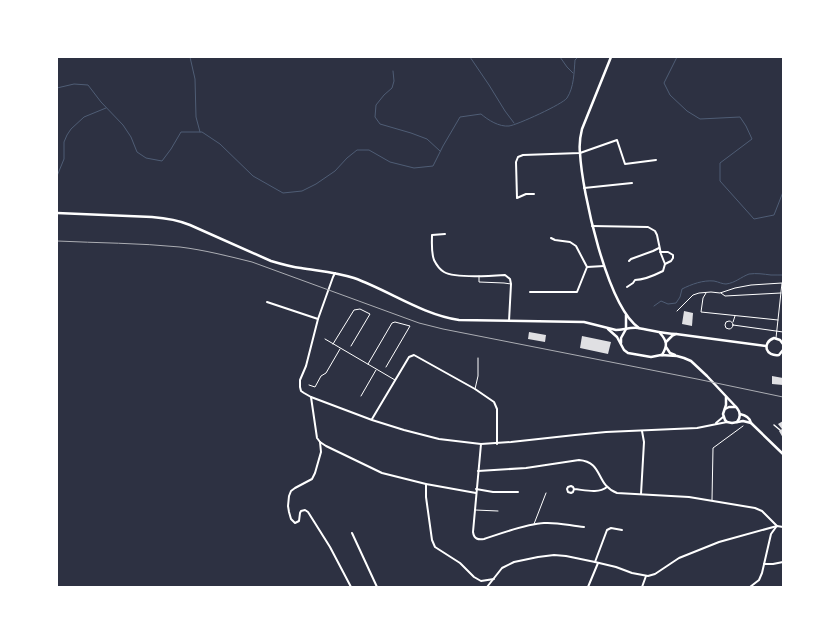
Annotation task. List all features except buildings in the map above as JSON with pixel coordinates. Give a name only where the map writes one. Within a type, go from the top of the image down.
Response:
[{"type":"main road","points":[[611,57],[582,129],[580,138],[580,154],[584,188],[592,226],[610,285],[626,315],[634,325],[639,328]]},
{"type":"main road","points":[[57,213],[152,217],[180,221],[271,261],[284,265],[336,273],[364,282],[422,310],[446,318],[459,320],[584,322],[621,330],[639,328],[660,333],[766,346]]},
{"type":"main road","points":[[622,345],[621,338],[626,329],[626,315]]},
{"type":"main road","points":[[607,328],[617,337],[624,350],[628,353],[651,357],[661,355],[677,356]]},
{"type":"main road","points":[[660,333],[665,338],[666,342],[666,347],[661,355]]},
{"type":"main road","points":[[666,342],[676,334]]},
{"type":"main road","points":[[766,346],[769,341],[774,338],[780,340],[783,344]]},
{"type":"main road","points":[[766,346],[769,353],[773,356],[779,355],[783,350]]},
{"type":"main road","points":[[666,347],[670,353],[691,361],[726,396],[740,412],[740,417],[737,422]]},
{"type":"main road","points":[[726,396],[726,405],[723,417],[727,422],[732,424],[743,421],[751,423]]},
{"type":"main road","points":[[724,411],[729,407],[736,407]]},
{"type":"main road","points":[[740,414],[745,415],[751,423],[783,454]]},
{"type":"street","points":[[534,194],[526,194],[518,198],[516,162],[518,157],[523,155],[580,154],[617,140],[625,164],[656,160]]},
{"type":"street","points":[[584,188],[632,183]]},
{"type":"street","points":[[592,226],[648,227],[655,231],[658,235],[659,248],[664,264],[663,271],[658,274],[635,280],[630,286],[627,287]]},
{"type":"street","points":[[446,234],[432,235],[433,254],[437,266],[449,274],[505,276],[510,279],[509,321]]},
{"type":"street","points":[[551,238],[554,240],[570,242],[576,246],[587,267]]},
{"type":"street","points":[[629,261],[659,248]]},
{"type":"street","points":[[660,252],[668,252],[673,255],[671,261],[664,264]]},
{"type":"street","points":[[587,267],[604,266]]},
{"type":"street","points":[[530,292],[576,292],[587,267]]},
{"type":"street","points":[[336,273],[333,276],[318,319],[306,366],[299,383],[304,393],[311,397],[372,420],[439,439],[481,444],[497,444],[606,432],[697,428],[727,422]]},
{"type":"street","points":[[267,302],[318,319]]},
{"type":"street","points":[[372,420],[409,357],[414,356],[494,402],[497,409],[497,444]]},
{"type":"street","points":[[311,397],[317,438],[326,446],[382,473],[426,484],[476,493]]},
{"type":"street","points":[[715,424],[723,417]]},
{"type":"street","points":[[774,425],[780,430]]},
{"type":"street","points":[[641,494],[644,442],[642,431]]},
{"type":"street","points":[[320,442],[321,452],[315,473],[312,479],[299,485],[291,492],[288,506],[291,519],[295,523],[299,519],[301,511],[305,510],[308,512],[330,547],[351,587]]},
{"type":"street","points":[[481,444],[473,532],[473,536],[476,539],[484,540],[534,524],[553,523],[584,527]]},
{"type":"street","points":[[478,471],[526,468],[579,460],[585,461],[590,462],[595,466],[607,487],[617,493],[689,497],[755,508],[762,511],[777,526]]},
{"type":"street","points":[[426,484],[426,497],[432,540],[435,547],[460,563],[474,577],[481,581],[494,579]]},
{"type":"street","points":[[574,489],[599,491],[607,487]]},
{"type":"street","points":[[476,489],[494,492],[518,492]]},
{"type":"street","points":[[750,587],[758,580],[762,573],[771,534],[777,526]]},
{"type":"street","points":[[487,587],[502,568],[514,562],[554,555],[566,556],[616,567],[632,574],[648,576],[655,574],[679,558],[719,542],[777,526],[783,527]]},
{"type":"street","points":[[588,587],[607,530],[611,528],[622,530]]},
{"type":"street","points":[[352,533],[377,587]]},
{"type":"street","points":[[764,564],[783,562]]},
{"type":"street","points":[[642,587],[646,576]]},
{"type":"lane","points":[[479,275],[479,282],[511,284]]},
{"type":"lane","points":[[677,311],[693,295],[706,292],[720,293],[735,288],[752,285],[782,283],[776,338]]},
{"type":"lane","points":[[706,292],[703,298],[701,312],[779,320]]},
{"type":"lane","points":[[720,293],[725,296],[781,293]]},
{"type":"lane","points":[[333,344],[354,310],[360,309],[370,314],[351,346]]},
{"type":"lane","points":[[733,325],[732,322],[735,316]]},
{"type":"lane","points":[[368,364],[392,323],[395,322],[410,326],[386,367]]},
{"type":"lane","points":[[732,322],[727,322],[726,326],[729,329],[732,328],[733,325]]},
{"type":"lane","points":[[733,325],[783,332]]},
{"type":"lane","points":[[325,339],[395,380]]},
{"type":"lane","points":[[309,385],[315,387],[321,376],[326,373],[341,348]]},
{"type":"lane","points":[[475,390],[478,376],[478,358]]},
{"type":"lane","points":[[361,396],[377,369]]},
{"type":"lane","points":[[712,501],[713,448],[743,426]]},
{"type":"lane","points":[[534,524],[546,493]]},
{"type":"lane","points":[[475,510],[498,511]]},
{"type":"waterway","points":[[190,57],[195,79],[196,117],[200,132]]},
{"type":"waterway","points":[[470,57],[514,123]]},
{"type":"waterway","points":[[560,57],[573,73]]},
{"type":"waterway","points":[[57,88],[74,84],[88,85],[101,102],[123,125],[131,137],[137,152],[146,158],[162,161],[181,132],[202,132],[220,144],[253,176],[283,193],[302,191],[316,184],[335,171],[357,150],[369,150],[390,162],[414,168],[433,166],[460,117],[481,114],[490,121],[509,126],[540,114],[564,101],[571,89],[575,60],[578,57]]},
{"type":"waterway","points":[[677,57],[664,83],[670,95],[687,111],[700,119],[740,117],[752,139],[720,163],[720,181],[754,219],[774,215],[783,192]]},
{"type":"waterway","points":[[393,71],[394,81],[392,88],[376,105],[375,117],[380,124],[427,139],[440,151]]},
{"type":"waterway","points":[[57,176],[64,159],[64,142],[71,129],[84,117],[106,108]]},
{"type":"waterway","points":[[654,306],[661,301],[668,304],[676,303],[680,297],[682,289],[702,282],[714,281],[726,284],[749,274],[783,275]]},
{"type":"railway","points":[[57,241],[180,247],[216,253],[252,262],[419,323],[783,397]]}]
